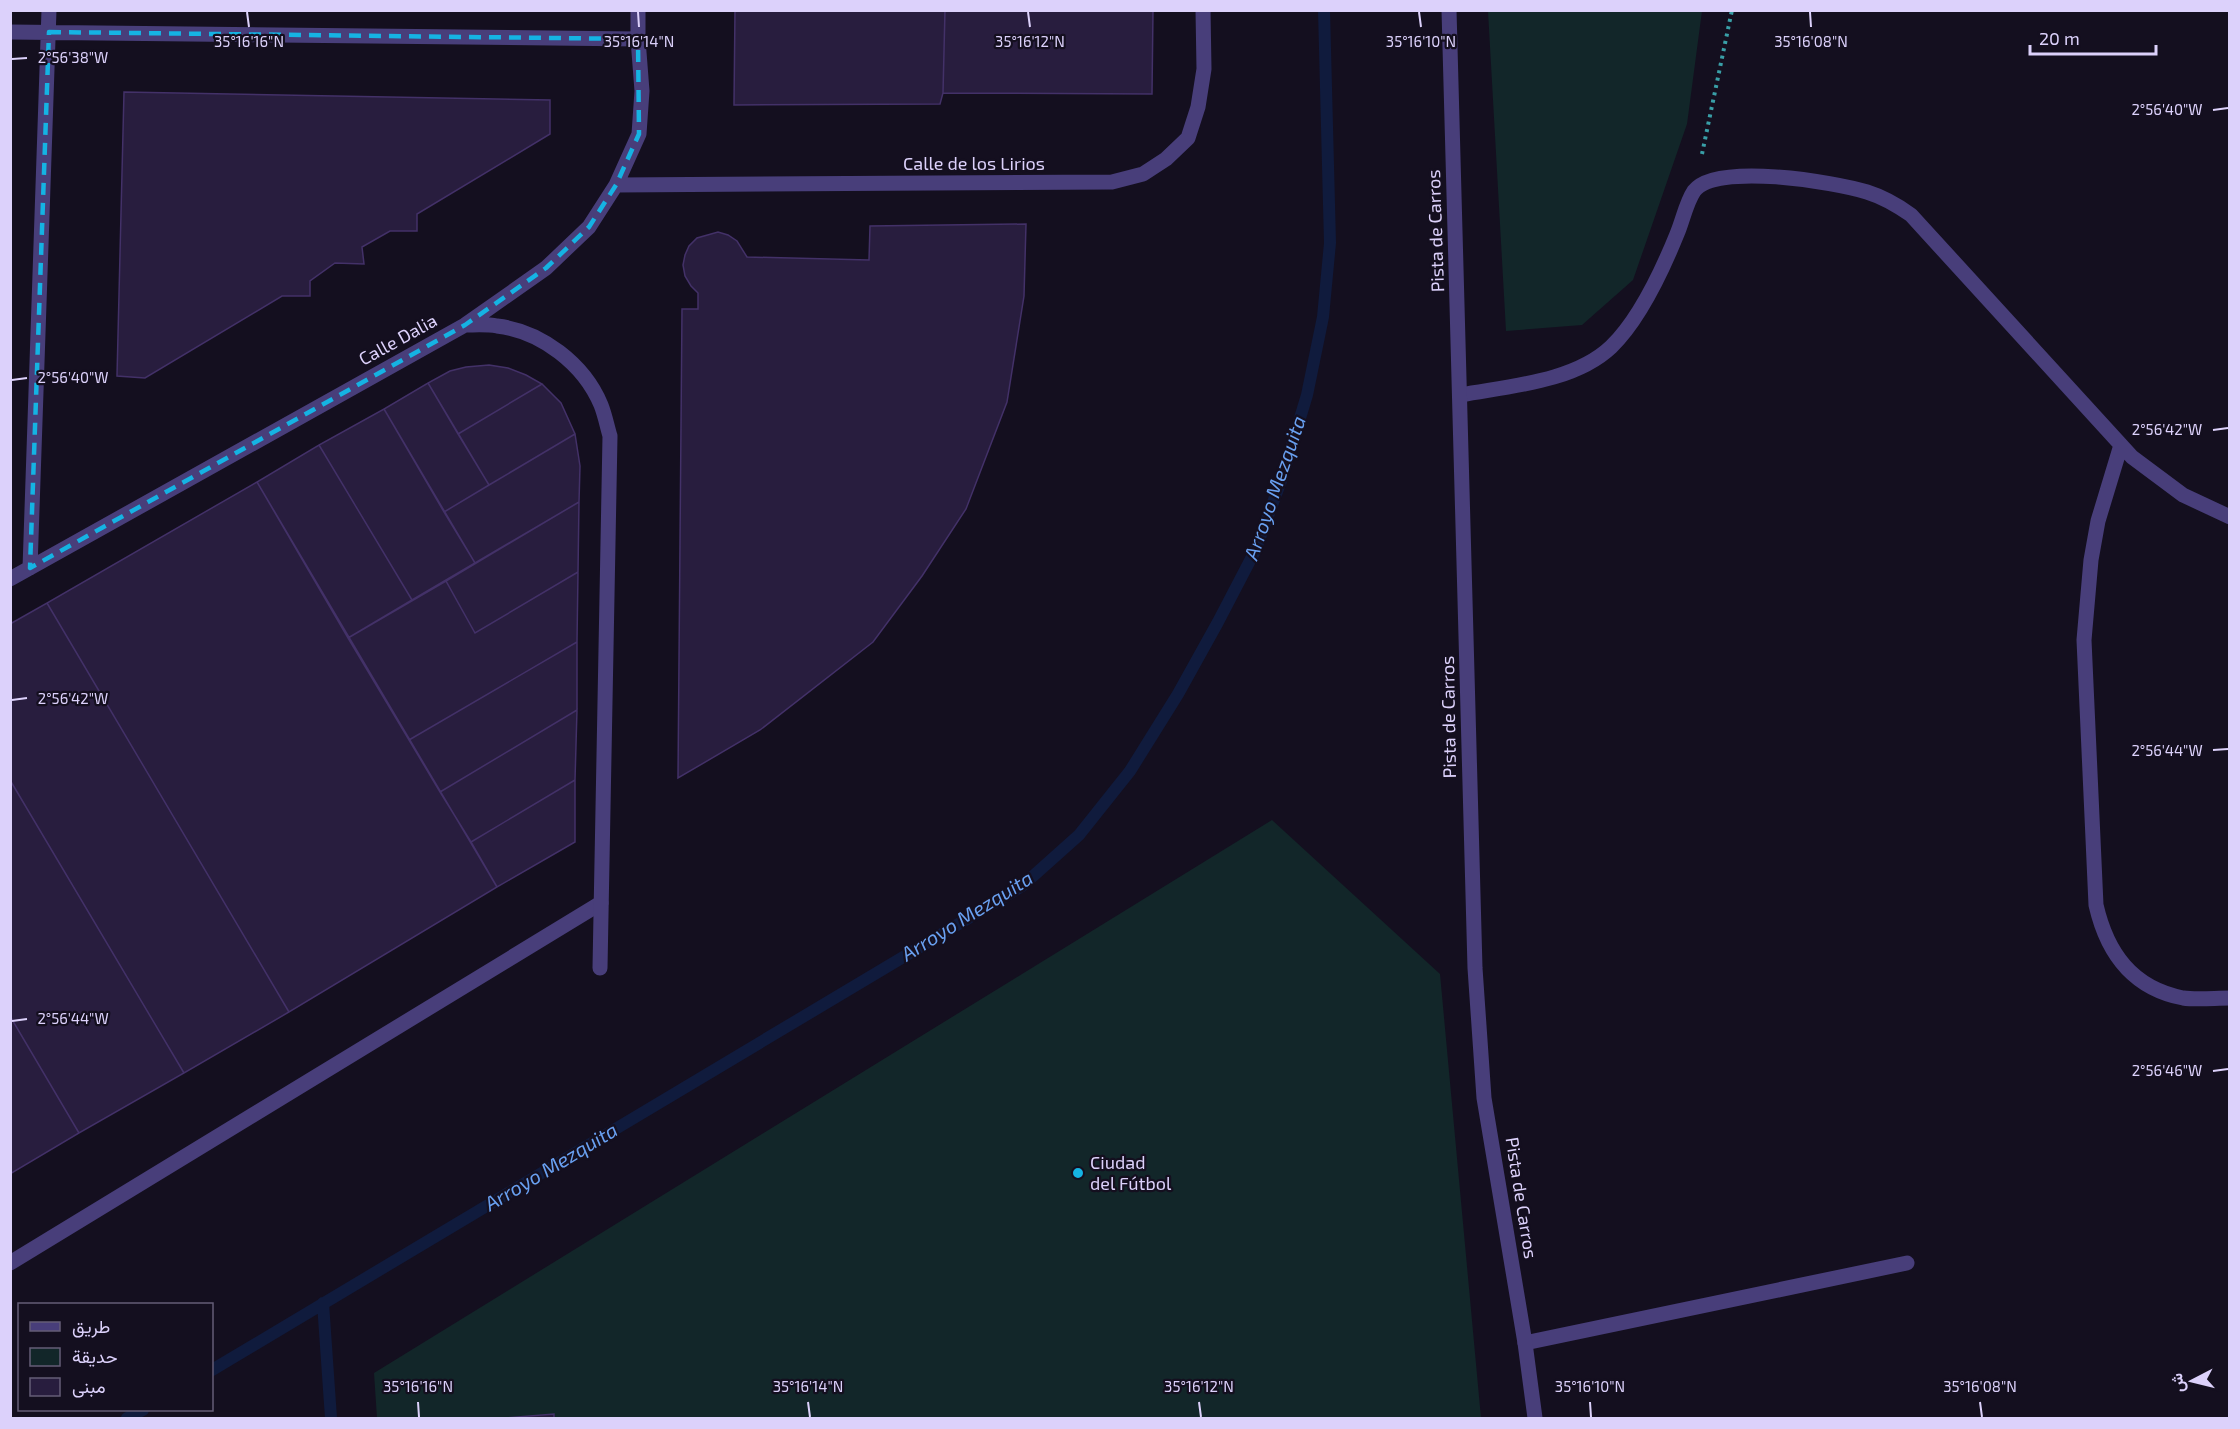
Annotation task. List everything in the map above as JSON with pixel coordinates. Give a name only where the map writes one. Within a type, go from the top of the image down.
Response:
[{"type":"street","points":[[30,568],[49,10]]},
{"type":"street","name":"Calle Dalia","points":[[10,579],[465,325],[546,268],[589,227],[616,185],[639,134],[642,91],[638,10]]},
{"type":"street","name":"Calle de los Lirios","points":[[616,185],[1112,182],[1143,174],[1166,159],[1188,138],[1198,107],[1204,69],[1203,10]]},
{"type":"street","name":"Pista de Carros","points":[[1449,10],[1473,914],[1479,1030],[1484,1098],[1525,1343],[1535,1419]]},
{"type":"street","points":[[10,32],[638,39]]},
{"type":"street","points":[[1461,396],[1557,376],[1588,364],[1610,348],[1630,325],[1659,273],[1693,193],[1703,183],[1718,178],[1802,178],[1848,187],[1893,203],[1911,215],[2121,445],[2149,470],[2183,495],[2229,518]]},
{"type":"street","points":[[465,325],[498,326],[531,334],[559,352],[583,375],[600,404],[610,436],[600,968]]},
{"type":"street","points":[[2121,445],[2098,521],[2091,560],[2085,630],[2096,905],[2101,928],[2111,949],[2143,982],[2163,992],[2184,998],[2229,998]]},
{"type":"street","points":[[10,1263],[601,903]]},
{"type":"street","points":[[1525,1343],[1907,1263]]},
{"type":"path","points":[[1693,193],[1732,10]]},
{"type":"highlighted area","points":[[49,32],[638,39],[639,134],[616,185],[589,227],[546,268],[465,325],[30,568]]},
{"type":"green space","points":[[1488,11],[1702,11],[1687,124],[1633,280],[1582,325],[1506,331]]},
{"type":"green space","name":"Ciudad del Fútbol","points":[[1272,820],[1440,974],[1481,1418],[377,1418],[374,1373]]},
{"type":"building","points":[[735,10],[945,10],[943,93],[940,104],[734,105]]},
{"type":"building","points":[[945,10],[1153,10],[1152,94],[943,93]]},
{"type":"building","points":[[124,92],[550,100],[550,134],[417,214],[417,231],[390,231],[362,247],[364,264],[335,263],[310,281],[310,296],[282,296],[145,378],[117,376]]},
{"type":"building","points":[[1026,224],[1024,296],[1007,402],[966,509],[922,576],[873,642],[760,730],[678,778],[682,309],[698,309],[698,293],[685,276],[683,265],[689,246],[697,238],[718,232],[737,241],[747,257],[869,260],[870,226]]},
{"type":"building","points":[[489,365],[508,368],[542,384],[458,434],[428,383],[450,371]]},
{"type":"building","points":[[428,383],[489,485],[444,512],[384,409]]},
{"type":"building","points":[[542,384],[561,403],[575,434],[489,485],[458,434]]},
{"type":"building","points":[[384,409],[475,563],[412,600],[319,445]]},
{"type":"building","points":[[575,434],[580,466],[579,502],[475,563],[444,512]]},
{"type":"building","points":[[319,445],[412,600],[348,638],[257,482]]},
{"type":"building","points":[[257,482],[497,887],[289,1012],[47,603]]},
{"type":"building","points":[[579,502],[578,572],[475,633],[446,581]]},
{"type":"building","points":[[578,572],[577,642],[409,740],[348,638],[446,581],[475,633]]},
{"type":"building","points":[[47,603],[289,1012],[184,1073],[10,780],[10,624]]},
{"type":"building","points":[[577,642],[577,710],[440,792],[409,740]]},
{"type":"building","points":[[577,710],[575,780],[471,842],[440,792]]},
{"type":"building","points":[[10,780],[184,1073],[79,1133],[10,1016]]},
{"type":"building","points":[[575,780],[575,842],[497,887],[471,842]]},
{"type":"building","points":[[10,1016],[79,1133],[10,1174]]},
{"type":"building","points":[[554,1414],[554,1418],[505,1418]]},
{"type":"waterway","name":"Arroyo Mezquita","points":[[213,1369],[1022,886],[1079,835],[1130,771],[1178,694],[1255,551],[1281,481],[1307,395],[1323,317],[1330,243],[1324,10]]},
{"type":"waterway","points":[[323,1303],[331,1418]]},
{"type":"waterway","name":"Arroyo Mezquita","points":[[127,1418],[141,1411]]},
{"type":"place","name":"Ciudad del Fútbol","points":[[1078,1173]]}]
